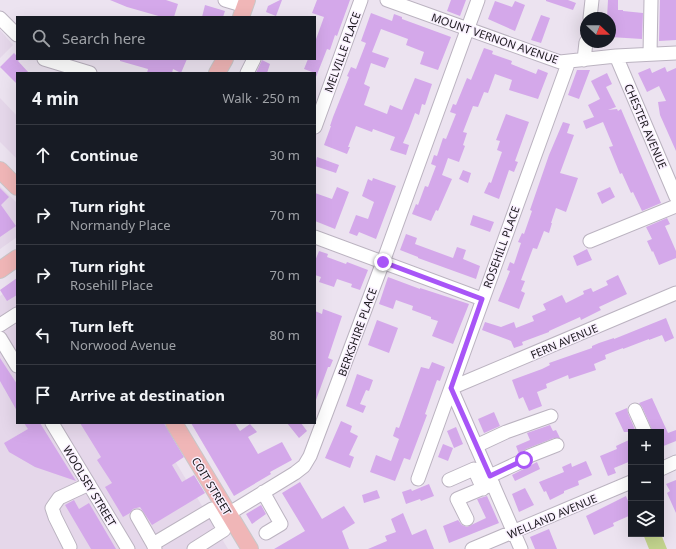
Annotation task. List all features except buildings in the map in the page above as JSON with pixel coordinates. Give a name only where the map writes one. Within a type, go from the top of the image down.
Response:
[{"type":"main road","points":[[218,72],[224,60]]},
{"type":"main road","points":[[0,170],[16,186]]},
{"type":"main road","points":[[0,270],[16,259]]},
{"type":"main road","name":"COIT STREET","points":[[175,424],[250,549]]},
{"type":"street","points":[[224,0],[244,8]]},
{"type":"street","name":"MELVILLE PLACE","points":[[316,124],[361,0]]},
{"type":"street","name":"MOUNT VERNON AVENUE","points":[[387,0],[554,60],[569,61],[616,56],[676,53]]},
{"type":"street","name":"BERKSHIRE PLACE","points":[[228,514],[295,473],[304,466],[310,456],[383,262],[478,0]]},
{"type":"street","points":[[591,12],[592,0]]},
{"type":"street","points":[[650,54],[651,0]]},
{"type":"street","points":[[0,18],[16,34]]},
{"type":"street","points":[[584,60],[585,48]]},
{"type":"street","name":"CHESTER AVENUE","points":[[616,56],[676,197]]},
{"type":"street","points":[[41,60],[53,72]]},
{"type":"street","points":[[46,60],[73,71]]},
{"type":"street","points":[[248,72],[254,60]]},
{"type":"street","name":"ROSEHILL PLACE","points":[[418,479],[569,61]]},
{"type":"street","points":[[590,241],[676,206]]},
{"type":"street","points":[[316,237],[482,299]]},
{"type":"street","name":"FERN AVENUE","points":[[451,388],[676,293]]},
{"type":"street","points":[[0,325],[16,315]]},
{"type":"street","points":[[0,338],[16,364]]},
{"type":"street","points":[[451,388],[476,446],[488,483],[514,532],[521,549]]},
{"type":"street","points":[[635,410],[644,429]]},
{"type":"street","points":[[476,446],[506,432],[551,416]]},
{"type":"street","name":"WOOLSEY STREET","points":[[53,424],[128,549]]},
{"type":"street","points":[[467,519],[457,500],[488,483],[529,456],[557,445]]},
{"type":"street","points":[[664,467],[676,462]]},
{"type":"street","points":[[449,480],[474,468],[488,483]]},
{"type":"street","name":"WELLAND AVENUE","points":[[472,549],[628,483]]},
{"type":"street","points":[[70,547],[52,508],[60,498],[89,484]]},
{"type":"street","points":[[263,492],[282,524],[266,533]]},
{"type":"street","points":[[136,516],[154,547],[212,509],[224,530],[194,549]]},
{"type":"shaded area","points":[[0,30],[13,45],[0,58]]},
{"type":"shaded area","points":[[0,98],[16,115],[16,158],[0,142]]},
{"type":"shaded area","points":[[0,186],[16,202],[16,238],[0,249]]},
{"type":"shaded area","points":[[16,285],[16,424],[153,424],[228,549],[0,549],[0,296]]},
{"type":"green space","points":[[644,537],[662,537],[667,549],[649,549]]},
{"type":"route","points":[[383,262],[482,299],[451,388],[490,476],[524,460]]}]
